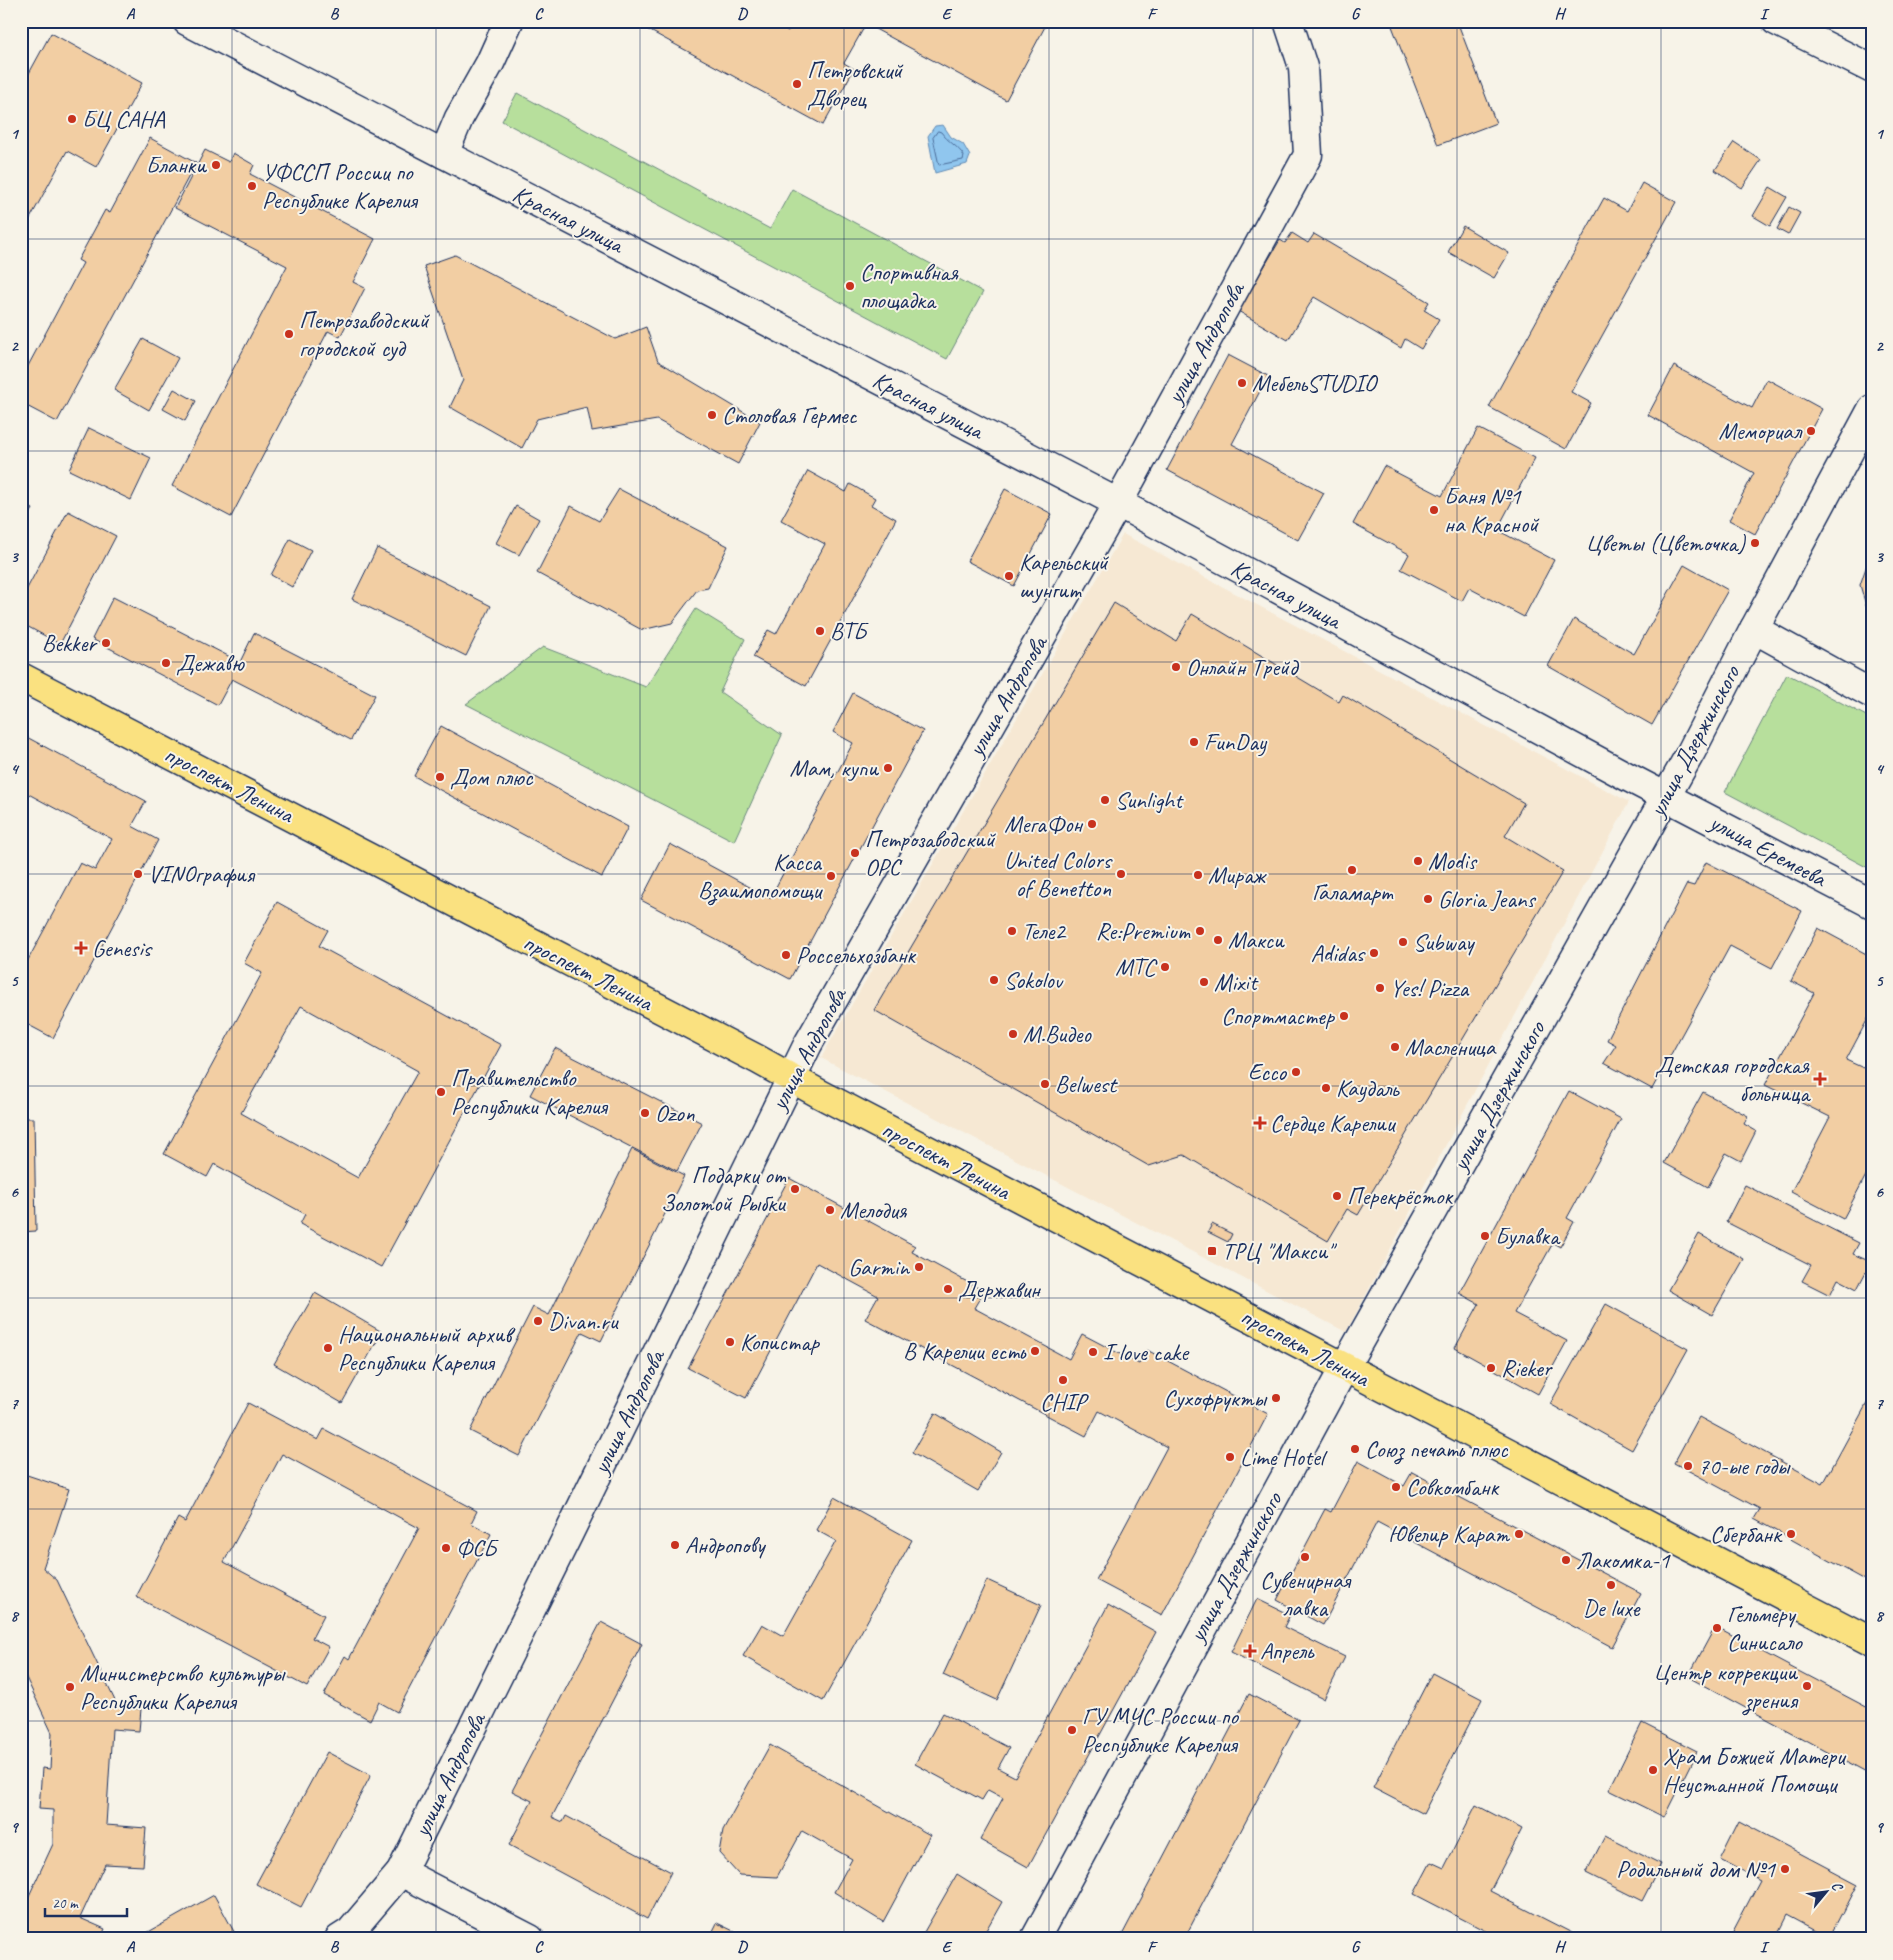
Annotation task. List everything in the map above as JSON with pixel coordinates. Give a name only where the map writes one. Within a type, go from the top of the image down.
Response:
[{"type":"main road","name":"проспект Ленина","points":[[21,677],[1872,1642]]},
{"type":"street","name":"Красная улица","points":[[187,21],[1118,503],[1664,796]]},
{"type":"street","points":[[444,154],[459,118],[490,63],[509,21]]},
{"type":"street","name":"улица Андропова","points":[[339,1939],[350,1932],[401,1872],[808,1044],[1118,503],[1308,155],[1303,67],[1288,21]]},
{"type":"street","points":[[1776,21],[1872,69]]},
{"type":"street","name":"улица Дзержинского","points":[[1035,1939],[1344,1368],[1664,796],[1691,752],[1754,629],[1872,409]]},
{"type":"street","points":[[1754,629],[1872,694]]},
{"type":"street","name":"улица Еремеева","points":[[1664,796],[1872,904]]},
{"type":"street","points":[[401,1872],[530,1939]]},
{"type":"shaded area","name":"Макси","points":[[1123,534],[1629,802],[1346,1332],[821,1058]]},
{"type":"green space","points":[[517,93],[770,229],[792,189],[983,292],[947,359],[502,121]]},
{"type":"green space","points":[[696,609],[745,639],[720,692],[782,735],[734,841],[466,704],[543,647],[646,687]]},
{"type":"green space","points":[[1787,674],[1872,719],[1872,870],[1725,792]]},
{"type":"water","points":[[943,125],[951,137],[963,144],[970,156],[967,164],[935,173],[928,136],[935,126]]},
{"type":"building","points":[[574,21],[604,21],[602,26],[588,28]]},
{"type":"building","name":"Петровский Дворец","points":[[632,21],[771,21],[788,31],[793,21],[1048,21],[1006,100],[866,24],[844,63],[854,69],[823,125]]},
{"type":"building","points":[[1390,21],[1457,21],[1496,123],[1438,145]]},
{"type":"building","name":"БЦ САНА","points":[[51,33],[142,83],[96,167],[67,151],[21,235],[21,88]]},
{"type":"building","points":[[150,138],[196,163],[57,422],[21,403],[21,379],[83,263],[78,260],[105,210],[110,213]]},
{"type":"building","points":[[1734,142],[1761,160],[1742,188],[1715,170]]},
{"type":"building","name":"Петрозаводский городской суд","points":[[205,150],[229,162],[233,153],[254,165],[250,174],[375,239],[353,282],[365,288],[340,337],[328,331],[231,517],[172,486],[287,266],[175,208]]},
{"type":"building","points":[[1642,183],[1676,202],[1571,392],[1591,403],[1566,449],[1489,407],[1604,198],[1627,211]]},
{"type":"building","points":[[1770,187],[1787,197],[1770,226],[1753,216]]},
{"type":"building","points":[[1789,207],[1800,213],[1788,235],[1777,229]]},
{"type":"building","points":[[1463,226],[1509,253],[1494,278],[1448,252]]},
{"type":"building","points":[[1292,233],[1308,243],[1314,234],[1429,302],[1424,310],[1439,319],[1421,349],[1405,339],[1401,348],[1314,297],[1288,340],[1238,311],[1280,240],[1285,243]]},
{"type":"building","points":[[455,255],[615,339],[646,327],[658,361],[760,422],[738,464],[657,420],[592,431],[587,407],[537,419],[522,448],[450,407],[463,380],[424,266]]},
{"type":"building","points":[[143,339],[178,358],[149,410],[114,390]]},
{"type":"building","points":[[1228,355],[1268,376],[1232,444],[1324,493],[1298,540],[1167,470]]},
{"type":"building","points":[[1674,366],[1752,408],[1767,379],[1822,409],[1755,534],[1729,520],[1754,473],[1648,415]]},
{"type":"building","points":[[174,389],[196,401],[185,421],[163,409]]},
{"type":"building","points":[[89,428],[151,458],[131,500],[69,470]]},
{"type":"building","name":"Баня №1 на Красной","points":[[1478,428],[1535,458],[1497,530],[1554,560],[1524,617],[1469,588],[1462,601],[1401,569],[1409,554],[1353,524],[1384,466],[1442,496]]},
{"type":"building","points":[[808,471],[846,492],[850,484],[875,498],[871,505],[896,519],[806,686],[753,657],[768,630],[776,634],[825,544],[781,520]]},
{"type":"building","points":[[619,489],[728,546],[708,588],[697,590],[672,623],[642,630],[537,573],[571,506],[599,521]]},
{"type":"building","points":[[1005,489],[1052,514],[1014,586],[967,561]]},
{"type":"building","points":[[21,503],[33,509],[21,529]]},
{"type":"building","points":[[516,506],[539,519],[519,555],[496,543]]},
{"type":"building","points":[[68,511],[116,536],[60,644],[21,623],[21,600]]},
{"type":"building","points":[[290,539],[311,550],[292,587],[271,575]]},
{"type":"building","points":[[377,548],[491,606],[466,656],[352,599]]},
{"type":"building","points":[[1872,550],[1872,626],[1860,585]]},
{"type":"building","points":[[1684,565],[1728,590],[1652,725],[1548,666],[1574,619],[1634,654]]},
{"type":"building","points":[[113,597],[240,662],[254,633],[375,695],[351,740],[232,679],[218,705],[92,639]]},
{"type":"building","name":"Макси","points":[[1114,603],[1176,641],[1192,614],[1339,702],[1343,695],[1524,803],[1505,836],[1563,871],[1358,1215],[1347,1209],[1328,1241],[1184,1155],[1149,1166],[874,1010]]},
{"type":"building","points":[[853,693],[923,731],[790,979],[641,900],[670,844],[770,898],[853,743],[833,732]]},
{"type":"building","points":[[441,726],[628,827],[602,877],[414,776]]},
{"type":"building","points":[[21,734],[146,801],[132,826],[158,840],[53,1038],[21,1021],[21,973],[80,863],[95,870],[112,839],[21,790]]},
{"type":"building","points":[[21,847],[28,850],[21,885]]},
{"type":"building","points":[[1706,862],[1802,911],[1772,968],[1730,946],[1652,1089],[1604,1063],[1616,1045],[1607,1040],[1687,884],[1694,886]]},
{"type":"building","name":"Правительство Республики Карелия","points":[[277,902],[328,930],[319,946],[501,1045],[381,1267],[300,1224],[305,1214],[214,1164],[207,1177],[164,1154],[262,973],[244,963]],"holes":[[[301,1006],[418,1071],[358,1178],[241,1113]]]},
{"type":"building","name":"Детская городская больница","points":[[1818,928],[1872,957],[1872,1011],[1846,1060],[1872,1072],[1872,1164],[1843,1219],[1791,1192],[1830,1117],[1765,1085],[1814,993],[1791,981]]},
{"type":"building","points":[[555,1048],[702,1123],[677,1171],[530,1095]]},
{"type":"building","points":[[1569,1091],[1621,1119],[1567,1218],[1574,1222],[1560,1247],[1553,1243],[1514,1313],[1567,1341],[1538,1394],[1455,1348],[1479,1304],[1459,1293]]},
{"type":"building","points":[[1703,1092],[1748,1116],[1744,1124],[1756,1131],[1741,1161],[1726,1153],[1708,1187],[1664,1163]]},
{"type":"building","points":[[21,1118],[34,1118],[36,1231],[21,1232]]},
{"type":"building","points":[[632,1149],[684,1176],[601,1341],[582,1332],[519,1456],[470,1431],[533,1307],[549,1315]]},
{"type":"building","points":[[789,1178],[915,1246],[912,1252],[984,1291],[974,1308],[1069,1359],[1082,1334],[1139,1364],[1147,1350],[1268,1414],[1162,1615],[1096,1580],[1167,1447],[1099,1411],[1086,1436],[865,1319],[878,1296],[817,1263],[746,1398],[688,1368]]},
{"type":"building","points":[[1745,1185],[1859,1243],[1853,1254],[1871,1262],[1857,1289],[1838,1279],[1830,1295],[1802,1281],[1811,1265],[1726,1222]]},
{"type":"building","points":[[1212,1224],[1232,1234],[1228,1242],[1208,1232]]},
{"type":"building","points":[[1699,1234],[1744,1259],[1712,1315],[1668,1290]]},
{"type":"building","name":"Национальный архив Республики Карелия","points":[[315,1293],[382,1332],[342,1403],[274,1364]]},
{"type":"building","points":[[1606,1304],[1688,1349],[1632,1450],[1550,1404]]},
{"type":"building","points":[[1872,1394],[1872,1573],[1867,1581],[1754,1519],[1760,1509],[1674,1463],[1699,1417],[1823,1484]]},
{"type":"building","name":"ФСБ","points":[[248,1403],[318,1440],[324,1429],[477,1511],[471,1523],[491,1534],[397,1712],[379,1702],[370,1720],[324,1695],[345,1656],[349,1659],[419,1528],[282,1454],[224,1562],[324,1615],[312,1638],[329,1647],[307,1687],[136,1597],[178,1518],[185,1522]]},
{"type":"building","points":[[935,1413],[1001,1452],[978,1491],[912,1453]]},
{"type":"building","points":[[1358,1461],[1404,1486],[1412,1472],[1641,1593],[1612,1647],[1377,1522],[1323,1625],[1277,1600],[1325,1509],[1331,1512]]},
{"type":"building","name":"Министерство культуры Республики Карелия","points":[[21,1473],[69,1489],[43,1568],[57,1580],[118,1707],[141,1709],[139,1731],[112,1729],[106,1825],[146,1828],[143,1866],[105,1864],[80,1918],[105,1929],[100,1939],[21,1939],[21,1913],[53,1844],[53,1810],[39,1809],[42,1768],[50,1769],[52,1733],[21,1667]]},
{"type":"building","points":[[834,1497],[912,1540],[823,1701],[743,1656],[762,1624],[783,1636],[836,1541],[816,1530]]},
{"type":"building","points":[[987,1580],[1041,1605],[997,1700],[943,1675]]},
{"type":"building","points":[[1257,1599],[1290,1615],[1284,1627],[1345,1657],[1324,1699],[1231,1652]]},
{"type":"building","name":"ГУ МЧС России по Республике Карелия","points":[[1108,1605],[1156,1632],[1028,1867],[980,1840],[1003,1798],[988,1790],[982,1800],[915,1764],[943,1713],[1009,1748],[998,1768],[1015,1777]]},
{"type":"building","points":[[601,1622],[642,1644],[552,1817],[563,1822],[566,1816],[671,1872],[647,1919],[509,1845],[532,1801],[512,1791]]},
{"type":"building","points":[[1715,1627],[1872,1710],[1872,1776],[1688,1677]]},
{"type":"building","points":[[1432,1673],[1482,1699],[1423,1814],[1373,1788]]},
{"type":"building","points":[[1249,1694],[1299,1720],[1184,1939],[1120,1939]]},
{"type":"building","name":"Храм Божией Матери Неустанной Помощи","points":[[1642,1723],[1697,1751],[1664,1817],[1609,1790]]},
{"type":"building","points":[[770,1745],[930,1835],[883,1922],[834,1892],[852,1859],[802,1831],[777,1877],[739,1875],[719,1853],[723,1830]]},
{"type":"building","points":[[327,1752],[371,1775],[301,1907],[256,1884]]},
{"type":"building","points":[[1476,1805],[1522,1829],[1490,1891],[1572,1933],[1569,1939],[1501,1939],[1414,1894],[1431,1862],[1444,1868]]},
{"type":"building","name":"Родильный дом №1","points":[[1739,1821],[1858,1884],[1830,1938],[1787,1915],[1775,1939],[1729,1939],[1760,1880],[1720,1859]]},
{"type":"building","points":[[1605,1836],[1661,1864],[1642,1901],[1586,1873]]},
{"type":"building","points":[[957,1874],[1002,1902],[981,1939],[920,1939]]},
{"type":"building","points":[[214,1895],[238,1939],[136,1939]]},
{"type":"building","points":[[717,1923],[746,1937],[745,1939],[709,1939]]},
{"type":"place","name":"Петровский Дворец","points":[[797,84]]},
{"type":"place","name":"БЦ САНА","points":[[72,119]]},
{"type":"place","name":"Бланки","points":[[216,165]]},
{"type":"place","name":"УФССП России по Республике Карелия","points":[[252,186]]},
{"type":"place","name":"Спортивная площадка","points":[[850,286]]},
{"type":"place","name":"Петрозаводский городской суд","points":[[289,334]]},
{"type":"place","name":"МебельSTUDIO","points":[[1242,383]]},
{"type":"place","name":"Столовая Гермес","points":[[712,415]]},
{"type":"place","name":"Мемориал","points":[[1811,431]]},
{"type":"place","name":"Баня №1 на Красной","points":[[1434,510]]},
{"type":"place","name":"Цветы (Цветочка)","points":[[1755,543]]},
{"type":"place","name":"Карельский шунгит","points":[[1009,576]]},
{"type":"place","name":"ВТБ","points":[[820,631]]},
{"type":"place","name":"Bekker","points":[[106,643]]},
{"type":"place","name":"Дежавю","points":[[166,663]]},
{"type":"place","name":"Онлайн Трейд","points":[[1176,667]]},
{"type":"place","name":"FunDay","points":[[1194,742]]},
{"type":"place","name":"Мам, купи","points":[[888,768]]},
{"type":"place","name":"Дом плюс","points":[[440,777]]},
{"type":"place","name":"Sunlight","points":[[1105,800]]},
{"type":"place","name":"МегаФон","points":[[1092,824]]},
{"type":"place","name":"Петрозаводский ОРС","points":[[855,853]]},
{"type":"place","name":"Modis","points":[[1418,861]]},
{"type":"place","name":"Галамарт","points":[[1352,870]]},
{"type":"place","name":"VINOграфия","points":[[138,874]]},
{"type":"place","name":"United Colors of Benetton","points":[[1121,874]]},
{"type":"place","name":"Мираж","points":[[1198,875]]},
{"type":"place","name":"Касса Взаимопомощи","points":[[831,876]]},
{"type":"place","name":"Gloria Jeans","points":[[1428,899]]},
{"type":"place","name":"Теле2","points":[[1012,931]]},
{"type":"place","name":"Re:Premium","points":[[1200,931]]},
{"type":"place","name":"Макси","points":[[1218,940]]},
{"type":"place","name":"Subway","points":[[1403,942]]},
{"type":"place","name":"Genesis","points":[[81,948]]},
{"type":"place","name":"Adidas","points":[[1374,953]]},
{"type":"place","name":"Россельхозбанк","points":[[786,955]]},
{"type":"place","name":"МТС","points":[[1165,967]]},
{"type":"place","name":"Sokolov","points":[[994,980]]},
{"type":"place","name":"Mixit","points":[[1204,982]]},
{"type":"place","name":"Yes! Pizza","points":[[1380,988]]},
{"type":"place","name":"Спортмастер","points":[[1344,1016]]},
{"type":"place","name":"М.Видео","points":[[1013,1034]]},
{"type":"place","name":"Масленица","points":[[1395,1047]]},
{"type":"place","name":"Ecco","points":[[1296,1072]]},
{"type":"place","name":"Детская городская больница","points":[[1820,1079]]},
{"type":"place","name":"Belwest","points":[[1045,1084]]},
{"type":"place","name":"Каудаль","points":[[1326,1088]]},
{"type":"place","name":"Правительство Республики Карелия","points":[[441,1092]]},
{"type":"place","name":"Ozon","points":[[645,1113]]},
{"type":"place","name":"Сердце Карелии","points":[[1260,1123]]},
{"type":"place","name":"Подарки от Золотой Рыбки","points":[[795,1189]]},
{"type":"place","name":"Перекрёсток","points":[[1337,1196]]},
{"type":"place","name":"Мелодия","points":[[830,1210]]},
{"type":"place","name":"Булавка","points":[[1485,1236]]},
{"type":"place","name":"ТРЦ \"Макси\"","points":[[1212,1251]]},
{"type":"place","name":"Garmin","points":[[919,1267]]},
{"type":"place","name":"Державин","points":[[948,1289]]},
{"type":"place","name":"Divan.ru","points":[[538,1321]]},
{"type":"place","name":"Копистар","points":[[730,1342]]},
{"type":"place","name":"Национальный архив Республики Карелия","points":[[328,1348]]},
{"type":"place","name":"В Карелии есть","points":[[1035,1351]]},
{"type":"place","name":"I love cake","points":[[1093,1352]]},
{"type":"place","name":"Rieker","points":[[1491,1368]]},
{"type":"place","name":"CHIP","points":[[1063,1380]]},
{"type":"place","name":"Сухофрукты","points":[[1276,1398]]},
{"type":"place","name":"Союз печать плюс","points":[[1355,1449]]},
{"type":"place","name":"Lime Hotel","points":[[1230,1457]]},
{"type":"place","name":"70-ые годы","points":[[1688,1466]]},
{"type":"place","name":"Совкомбанк","points":[[1396,1487]]},
{"type":"place","name":"Ювелир Карат","points":[[1519,1534]]},
{"type":"place","name":"Сбербанк","points":[[1791,1534]]},
{"type":"place","name":"Андропову","points":[[675,1545]]},
{"type":"place","name":"ФСБ","points":[[446,1548]]},
{"type":"place","name":"Сувенирная лавка","points":[[1305,1557]]},
{"type":"place","name":"Лакомка-1","points":[[1566,1560]]},
{"type":"place","name":"De luxe","points":[[1611,1585]]},
{"type":"place","name":"Гельмеру Синисало","points":[[1717,1628]]},
{"type":"place","name":"Апрель","points":[[1250,1651]]},
{"type":"place","name":"Центр коррекции зрения","points":[[1807,1686]]},
{"type":"place","name":"Министерство культуры Республики Карелия","points":[[70,1687]]},
{"type":"place","name":"ГУ МЧС России по Республике Карелия","points":[[1072,1730]]},
{"type":"place","name":"Храм Божией Матери Неустанной Помощи","points":[[1653,1770]]},
{"type":"place","name":"Родильный дом №1","points":[[1785,1869]]}]
